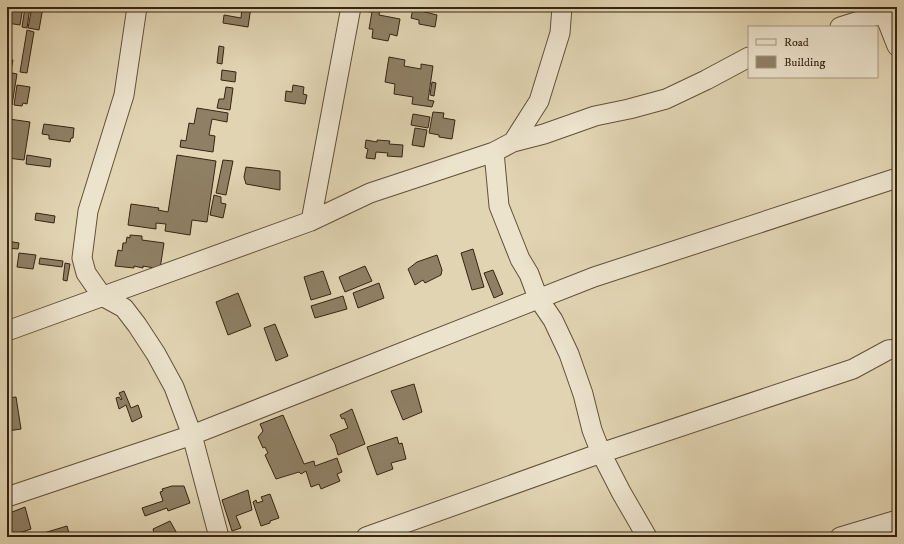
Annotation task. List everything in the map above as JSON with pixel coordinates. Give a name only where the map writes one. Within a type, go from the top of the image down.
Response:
[{"type":"street","points":[[137,7],[124,95],[88,211],[82,258],[86,273],[102,296],[124,308],[145,336],[174,387],[192,435],[219,537]]},
{"type":"street","points":[[311,221],[351,7]]},
{"type":"street","points":[[513,142],[539,101],[560,33],[562,7]]},
{"type":"street","points":[[843,26],[890,11],[897,46]]},
{"type":"street","points":[[7,331],[311,221],[370,193],[494,152],[513,142],[544,134],[595,116],[666,99],[748,59]]},
{"type":"street","points":[[494,152],[499,206],[520,259],[529,274],[538,298],[553,320],[569,354],[592,430],[601,452],[621,492],[647,537]]},
{"type":"street","points":[[7,497],[192,435],[594,277],[897,178]]},
{"type":"street","points":[[366,537],[601,452],[846,371],[888,350],[897,349]]},
{"type":"street","points":[[840,537],[897,520]]},
{"type":"building","points":[[9,7],[23,7],[20,25],[7,23]]},
{"type":"building","points":[[25,7],[30,7],[27,28],[22,27]]},
{"type":"building","points":[[32,7],[43,7],[39,30],[28,28]]},
{"type":"building","points":[[242,7],[251,7],[248,27],[223,23],[224,15],[241,18]]},
{"type":"building","points":[[363,7],[380,7],[379,15],[400,19],[397,36],[390,34],[388,41],[372,38],[373,29],[369,29],[372,12],[362,11]]},
{"type":"building","points":[[413,9],[437,15],[435,27],[419,24],[419,20],[411,18]]},
{"type":"building","points":[[27,30],[34,32],[27,73],[20,72]]},
{"type":"building","points":[[219,46],[224,47],[222,64],[217,63]]},
{"type":"building","points":[[389,57],[405,60],[404,66],[421,69],[421,64],[433,66],[428,100],[434,101],[432,107],[412,104],[413,97],[394,94],[395,84],[385,82]]},
{"type":"building","points":[[7,59],[13,60],[11,70],[7,69]]},
{"type":"building","points":[[222,70],[236,72],[235,82],[221,80]]},
{"type":"building","points":[[7,72],[17,74],[12,105],[7,104]]},
{"type":"building","points":[[432,82],[436,83],[434,96],[430,95]]},
{"type":"building","points":[[17,85],[30,87],[27,104],[23,103],[22,106],[14,105]]},
{"type":"building","points":[[293,85],[304,87],[303,94],[307,95],[305,104],[285,101],[286,91],[292,92]]},
{"type":"building","points":[[226,87],[233,88],[230,110],[217,108],[219,99],[224,99]]},
{"type":"building","points":[[197,108],[228,113],[227,122],[212,119],[209,135],[215,136],[213,152],[180,147],[181,140],[186,141],[189,123],[194,124]]},
{"type":"building","points":[[433,112],[444,113],[443,118],[455,120],[452,139],[439,137],[439,135],[429,133]]},
{"type":"building","points":[[413,114],[430,117],[428,128],[411,125]]},
{"type":"building","points":[[9,119],[30,122],[24,160],[7,158],[7,131]]},
{"type":"building","points":[[44,124],[74,128],[73,138],[71,138],[70,142],[49,139],[49,135],[42,134]]},
{"type":"building","points":[[415,128],[427,130],[424,147],[412,145]]},
{"type":"building","points":[[366,140],[377,142],[377,140],[390,141],[389,144],[403,145],[402,157],[387,156],[388,153],[376,152],[375,159],[366,158],[368,149],[365,148]]},
{"type":"building","points":[[27,155],[51,159],[50,167],[26,164]]},
{"type":"building","points":[[177,155],[216,161],[207,222],[192,220],[190,235],[165,231],[166,224],[156,223],[156,229],[128,225],[131,204],[159,208],[158,210],[168,212]]},
{"type":"building","points":[[223,160],[233,161],[226,195],[216,193]]},
{"type":"building","points":[[246,167],[280,171],[280,190],[246,184],[244,177]]},
{"type":"building","points":[[7,168],[11,169],[10,179],[7,178]]},
{"type":"building","points":[[214,195],[221,197],[221,203],[226,204],[223,218],[210,215]]},
{"type":"building","points":[[36,213],[55,216],[54,223],[35,220]]},
{"type":"building","points":[[130,235],[142,236],[142,240],[164,243],[160,269],[143,266],[143,268],[134,266],[134,268],[115,266],[118,250],[122,251],[123,243],[126,243],[127,237],[130,238]]},
{"type":"building","points":[[7,241],[19,243],[18,249],[7,248]]},
{"type":"building","points":[[473,249],[484,287],[472,290],[461,253]]},
{"type":"building","points":[[19,253],[36,255],[33,269],[17,267]]},
{"type":"building","points":[[437,255],[442,270],[441,275],[425,283],[423,280],[415,285],[408,269],[417,262]]},
{"type":"building","points":[[40,258],[63,261],[62,267],[39,264]]},
{"type":"building","points":[[65,263],[70,264],[67,281],[63,280]]},
{"type":"building","points":[[365,266],[372,281],[345,292],[339,277]]},
{"type":"building","points":[[493,270],[503,294],[494,298],[484,273]]},
{"type":"building","points":[[323,271],[331,294],[311,300],[304,277]]},
{"type":"building","points":[[379,283],[384,298],[358,308],[353,293]]},
{"type":"building","points":[[238,293],[251,326],[228,335],[216,302]]},
{"type":"building","points":[[343,296],[347,309],[315,318],[311,306]]},
{"type":"building","points":[[275,324],[288,356],[276,361],[264,328]]},
{"type":"building","points":[[414,384],[422,412],[403,420],[391,391]]},
{"type":"building","points":[[124,391],[131,408],[138,405],[142,417],[132,422],[126,405],[119,409],[116,398],[119,397],[121,400],[122,399],[119,393]]},
{"type":"building","points":[[16,397],[21,429],[7,431],[7,398]]},
{"type":"building","points":[[352,409],[365,444],[338,455],[335,444],[330,435],[348,428],[344,418],[342,419],[340,415]]},
{"type":"building","points":[[283,415],[304,464],[314,461],[315,466],[337,458],[342,472],[337,474],[340,481],[321,489],[319,484],[311,487],[306,471],[301,474],[299,472],[276,479],[265,455],[268,453],[265,447],[263,448],[258,437],[263,431],[260,424]]},
{"type":"building","points":[[397,437],[399,444],[402,443],[406,459],[391,463],[393,469],[377,475],[367,447]]},
{"type":"building","points":[[172,486],[184,486],[190,503],[168,511],[167,508],[145,516],[142,508],[163,501],[160,492],[163,491],[162,489]]},
{"type":"building","points":[[248,490],[252,510],[236,516],[241,528],[232,531],[222,500]]},
{"type":"building","points":[[270,494],[279,518],[261,526],[253,502],[256,500],[257,503],[263,501],[261,497]]},
{"type":"building","points":[[25,507],[31,529],[8,537],[7,514]]},
{"type":"building","points":[[170,521],[179,537],[155,537],[153,529]]},
{"type":"building","points":[[67,526],[70,537],[38,537],[37,535]]}]
